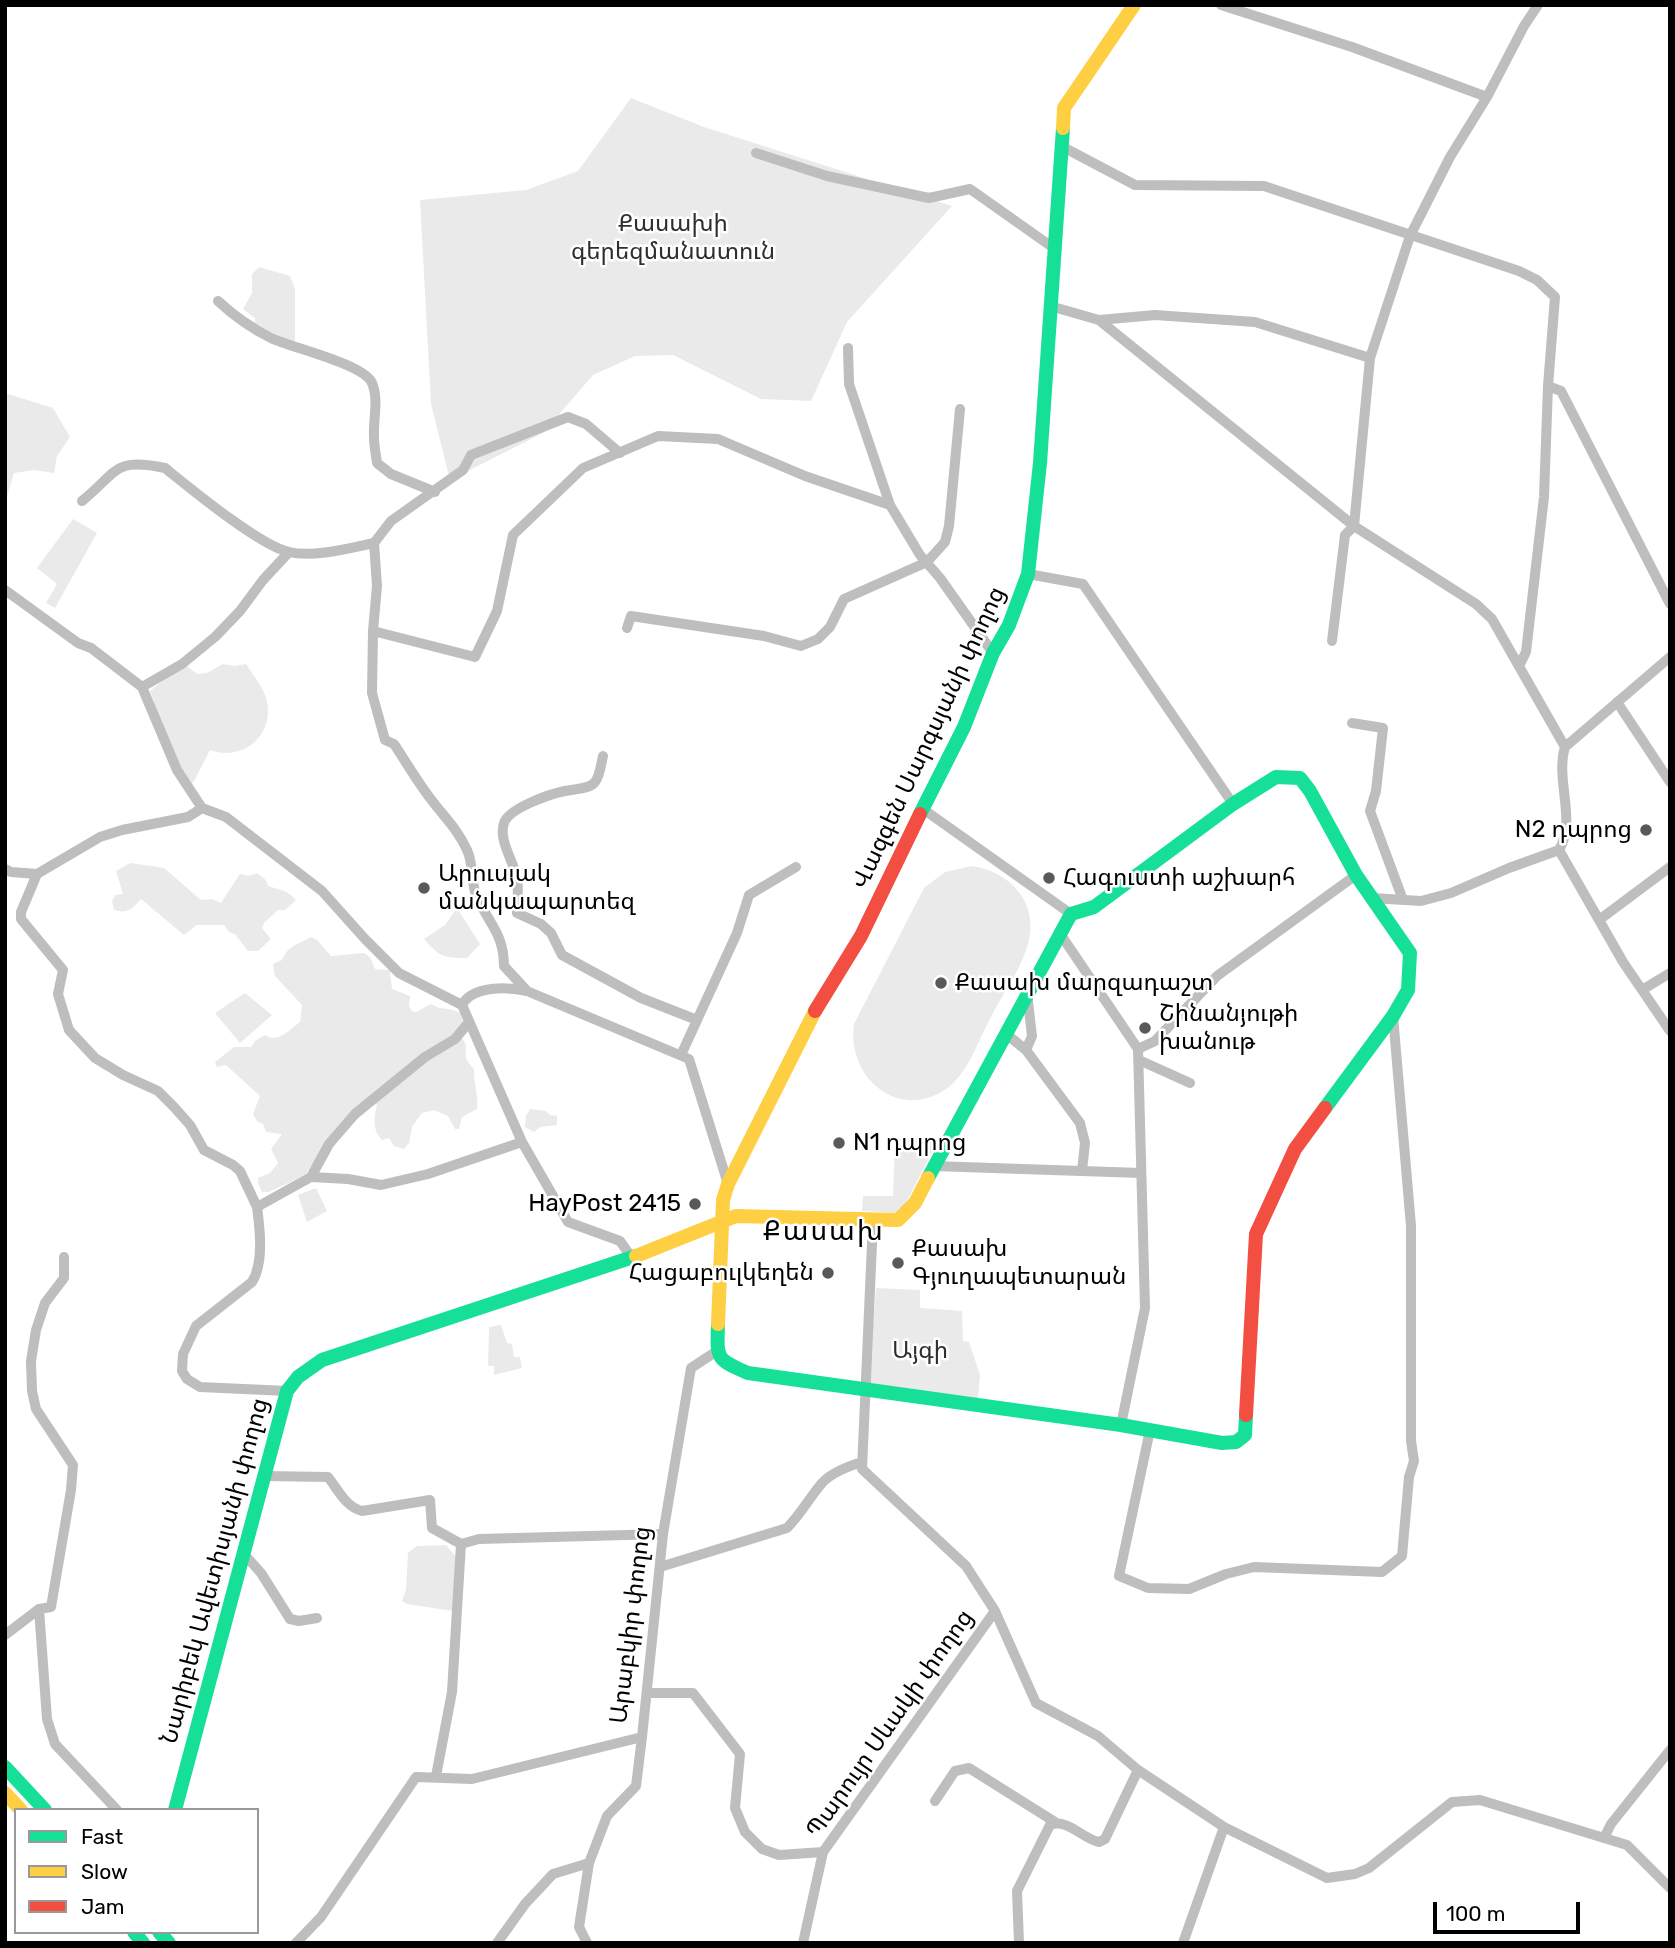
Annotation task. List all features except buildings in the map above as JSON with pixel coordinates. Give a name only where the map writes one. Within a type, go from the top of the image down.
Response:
[{"type":"main road","name":"Վազգեն Սարգսյանի փողոց","points":[[721,1224],[727,1184],[805,1028],[881,898],[964,727],[993,653],[1009,625],[1028,574],[1041,463],[1064,108],[1129,7]]},
{"type":"main road","points":[[721,1224],[717,1351],[724,1363],[748,1373],[1121,1425],[1222,1444],[1236,1442],[1245,1435],[1256,1234],[1295,1149],[1393,1016],[1408,990],[1410,953],[1356,875],[1310,790],[1300,778],[1276,777],[1233,804],[1094,907],[1071,914],[933,1166]]},
{"type":"main road","name":"Նարիբեկ Ավետիսյանի փողոց","points":[[176,1808],[287,1391],[298,1377],[322,1360],[632,1258],[736,1216],[898,1220],[908,1214],[933,1166]]},
{"type":"main road","points":[[5,1767],[43,1808]]},
{"type":"main road","points":[[5,1793],[19,1808]]},
{"type":"street","points":[[1221,5],[1352,47],[1487,97]]},
{"type":"street","points":[[1332,641],[1345,535],[1354,526],[1370,358],[1410,236],[1450,157],[1538,5]]},
{"type":"street","points":[[1061,146],[1135,185],[1264,186],[1519,271],[1555,296],[1544,497],[1526,652],[1519,666]]},
{"type":"street","points":[[756,153],[827,176],[929,198],[970,189],[1055,249]]},
{"type":"street","points":[[218,301],[232,315],[269,337],[337,360],[370,379],[375,391],[374,439],[377,463],[391,474],[435,492]]},
{"type":"street","points":[[1050,306],[1099,320],[1155,315],[1255,322],[1370,358]]},
{"type":"street","points":[[1099,320],[1354,526],[1476,604],[1492,620],[1565,747]]},
{"type":"street","points":[[848,348],[849,384],[890,505],[927,562],[993,653]]},
{"type":"street","points":[[1548,386],[1561,391],[1670,604]]},
{"type":"street","points":[[627,628],[631,616],[764,636],[801,646],[818,639],[830,627],[844,599],[927,562],[945,542],[949,526],[960,409]]},
{"type":"street","points":[[82,502],[124,465],[165,468],[257,536],[289,552],[330,552],[374,543],[391,521],[463,470],[471,455],[568,417],[586,424],[620,453]]},
{"type":"street","points":[[373,631],[475,657],[496,611],[513,535],[583,468],[659,436],[718,439],[805,476],[890,505]]},
{"type":"street","points":[[374,543],[377,586],[372,693],[386,740],[394,744],[432,801],[461,837],[470,855],[471,882],[478,900],[500,935],[504,966],[527,991]]},
{"type":"street","points":[[142,687],[182,664],[215,637],[289,552]]},
{"type":"street","points":[[1028,574],[1083,584],[1233,804]]},
{"type":"street","points":[[5,590],[78,643],[91,648],[142,687],[177,770],[202,808],[226,817],[322,891],[399,973],[462,1005],[522,1142],[568,1222],[620,1241],[632,1258]]},
{"type":"street","points":[[1372,898],[1421,901],[1451,893],[1559,850],[1566,839],[1561,774],[1565,747],[1670,657]]},
{"type":"street","points":[[1617,702],[1670,782]]},
{"type":"street","points":[[1352,723],[1383,728],[1376,791],[1370,811],[1404,900]]},
{"type":"street","points":[[603,756],[593,785],[562,792],[520,808],[504,823],[503,837],[518,882],[517,913],[541,923],[551,933],[562,955],[641,998],[697,1020]]},
{"type":"street","points":[[5,869],[37,874],[100,837],[188,817],[202,808]]},
{"type":"street","points":[[923,809],[1071,914]]},
{"type":"street","points":[[1559,850],[1623,962],[1670,1031]]},
{"type":"street","points":[[681,1055],[737,933],[749,895],[796,867]]},
{"type":"street","points":[[1599,920],[1670,867]]},
{"type":"street","points":[[37,874],[21,912],[21,919],[63,970],[58,994],[69,1030],[96,1058],[123,1075],[158,1091],[190,1125],[204,1150],[240,1171],[257,1207],[259,1242],[256,1275],[252,1282],[196,1326],[183,1354],[182,1371],[200,1387],[287,1391]]},
{"type":"street","points":[[1138,1055],[1155,1041],[1217,976],[1356,875]]},
{"type":"street","points":[[1059,932],[1138,1055],[1190,1083]]},
{"type":"street","points":[[1642,990],[1670,973]]},
{"type":"street","points":[[462,1005],[471,995],[482,992],[504,989],[527,991],[689,1059],[727,1184]]},
{"type":"street","points":[[1026,1050],[1032,1036],[1027,993]]},
{"type":"street","points":[[1150,1430],[1119,1576],[1148,1588],[1189,1589],[1226,1574],[1255,1567],[1382,1572],[1402,1556],[1409,1477],[1414,1461],[1411,1441],[1411,1226],[1393,1016]]},
{"type":"street","points":[[311,1177],[329,1144],[355,1114],[425,1057],[455,1039],[469,1022]]},
{"type":"street","points":[[1004,1033],[1026,1050],[1080,1124],[1085,1143],[1082,1171]]},
{"type":"street","points":[[1121,1425],[1145,1308],[1138,1055]]},
{"type":"street","points":[[257,1207],[311,1177],[348,1179],[381,1185],[428,1174],[522,1142]]},
{"type":"street","points":[[933,1166],[1141,1173]]},
{"type":"street","points":[[873,1221],[862,1469],[966,1566],[995,1611],[1036,1703],[1098,1736],[1138,1770],[1224,1827],[1327,1878],[1355,1874],[1369,1868],[1452,1802],[1480,1800],[1627,1845],[1670,1888]]},
{"type":"street","points":[[5,1634],[38,1609],[51,1607],[71,1490],[73,1465],[36,1409],[32,1391],[36,1330],[45,1303],[64,1278],[64,1256]]},
{"type":"street","name":"Արաբկիր փողոց","points":[[436,1776],[472,1779],[642,1737],[663,1534],[691,1368],[717,1351]]},
{"type":"street","points":[[660,1567],[788,1528],[824,1480],[862,1462]]},
{"type":"street","points":[[264,1476],[328,1477],[347,1503],[362,1511],[430,1500],[432,1528],[461,1544],[479,1539],[663,1534]]},
{"type":"street","points":[[296,1943],[321,1917],[416,1777],[436,1776],[452,1692],[461,1544]]},
{"type":"street","points":[[244,1554],[261,1573],[290,1619],[299,1621],[317,1618]]},
{"type":"street","points":[[38,1609],[47,1719],[55,1744],[115,1808]]},
{"type":"street","name":"Պարույր Սևակի փողոց","points":[[803,1943],[823,1852],[995,1611]]},
{"type":"street","points":[[648,1693],[693,1693],[740,1754],[735,1808],[745,1832],[762,1849],[779,1855],[823,1852]]},
{"type":"street","points":[[587,1943],[579,1927],[589,1863],[607,1816],[636,1786],[642,1737]]},
{"type":"street","points":[[1604,1838],[1611,1824],[1670,1750]]},
{"type":"street","points":[[935,1801],[955,1771],[968,1768],[1055,1822],[1099,1842],[1105,1839],[1138,1770]]},
{"type":"street","points":[[1019,1943],[1017,1891],[1050,1825],[1055,1822]]},
{"type":"street","points":[[1183,1943],[1224,1827]]},
{"type":"street","points":[[497,1943],[525,1904],[553,1874],[589,1863]]},
{"type":"green space","name":"Քասախի գերեզմանատուն","points":[[631,98],[704,127],[952,206],[847,322],[811,401],[761,399],[673,355],[635,356],[593,375],[543,433],[450,480],[431,404],[420,200],[526,190],[578,171]]},
{"type":"green space","points":[[259,267],[290,276],[295,289],[295,344],[255,324],[255,318],[243,309],[252,293],[252,274]]},
{"type":"green space","points":[[5,393],[53,408],[70,437],[57,456],[54,473],[34,470],[14,473],[5,503]]},
{"type":"green space","points":[[73,519],[97,533],[55,608],[46,603],[57,584],[37,568]]},
{"type":"green space","points":[[223,664],[246,664],[264,692],[268,715],[260,736],[253,744],[233,752],[210,750],[193,783],[180,768],[150,691],[187,666],[197,674],[207,673]]},
{"type":"green space","points":[[130,863],[164,868],[201,900],[212,899],[221,903],[240,874],[249,876],[257,873],[266,880],[268,886],[287,892],[296,900],[285,910],[278,910],[264,923],[262,928],[271,939],[258,951],[248,951],[224,925],[197,925],[184,935],[141,899],[129,910],[114,910],[112,901],[115,895],[123,894],[116,871]]},
{"type":"green space","name":"Քասախ մարզադաշտ","points":[[972,866],[997,874],[1017,890],[1029,913],[1031,926],[1026,950],[1018,970],[957,1079],[932,1097],[914,1100],[897,1098],[881,1090],[868,1078],[859,1063],[854,1044],[854,1024],[924,888],[945,872]]},
{"type":"green space","points":[[457,908],[480,944],[467,958],[442,955],[424,939],[445,925]]},
{"type":"green space","points":[[311,937],[331,956],[364,953],[370,957],[375,969],[390,970],[392,989],[410,996],[409,1006],[412,1011],[416,1012],[431,1004],[461,1014],[461,1038],[465,1043],[468,1062],[474,1069],[477,1109],[462,1117],[459,1129],[455,1129],[448,1116],[434,1110],[422,1113],[412,1127],[409,1143],[404,1149],[394,1146],[389,1138],[382,1140],[379,1136],[375,1124],[377,1104],[356,1110],[325,1146],[305,1175],[269,1192],[262,1192],[258,1178],[270,1173],[278,1163],[271,1149],[282,1134],[266,1132],[263,1124],[257,1121],[253,1114],[260,1096],[226,1065],[217,1067],[215,1062],[234,1047],[251,1047],[265,1035],[279,1037],[300,1022],[302,1005],[275,976],[273,964],[282,960],[291,948]]},
{"type":"green space","points":[[245,993],[272,1015],[240,1043],[215,1013]]},
{"type":"green space","points":[[530,1109],[557,1116],[557,1125],[540,1127],[534,1132],[525,1127]]},
{"type":"green space","points":[[895,1138],[938,1140],[905,1205],[898,1213],[862,1211],[863,1196],[893,1196]]},
{"type":"green space","points":[[316,1188],[327,1211],[307,1222],[298,1195]]},
{"type":"green space","name":"Այգի","points":[[876,1288],[920,1290],[920,1308],[962,1311],[963,1341],[969,1342],[980,1375],[978,1399],[868,1391]]},
{"type":"green space","points":[[501,1325],[507,1343],[512,1344],[514,1357],[520,1357],[522,1368],[494,1375],[494,1366],[488,1366],[489,1327]]},
{"type":"green space","points":[[446,1545],[457,1558],[453,1611],[402,1601],[406,1590],[408,1553],[417,1546]]},
{"type":"traffic: fast","points":[[920,814],[964,727],[993,653],[1009,625],[1028,574],[1040,463],[1063,128]]},
{"type":"traffic: fast","points":[[928,1178],[1071,914],[1094,907],[1233,804],[1276,777],[1300,778],[1310,791],[1356,875],[1410,953],[1408,990],[1393,1016],[1325,1108]]},
{"type":"traffic: fast","points":[[176,1808],[287,1391],[298,1377],[322,1360],[636,1256]]},
{"type":"traffic: fast","points":[[718,1324],[720,1356],[729,1364],[748,1373],[1121,1425],[1222,1443],[1236,1442],[1245,1435],[1246,1415]]},
{"type":"traffic: fast","points":[[5,1767],[43,1808]]},
{"type":"traffic: fast","points":[[136,1934],[143,1943]]},
{"type":"traffic: fast","points":[[161,1934],[169,1943]]},
{"type":"traffic: slow","points":[[1063,128],[1064,108],[1134,5]]},
{"type":"traffic: slow","points":[[718,1324],[723,1200],[728,1184],[815,1011]]},
{"type":"traffic: slow","points":[[636,1256],[736,1216],[898,1220],[915,1203],[928,1178]]},
{"type":"traffic: slow","points":[[5,1793],[19,1808]]},
{"type":"traffic: jam","points":[[815,1011],[861,936],[920,814]]},
{"type":"traffic: jam","points":[[1246,1415],[1256,1234],[1295,1149],[1325,1108]]},
{"type":"place","name":"N2 դպրոց","points":[[1646,830]]},
{"type":"place","name":"Հագուստի աշխարհ","points":[[1049,878]]},
{"type":"place","name":"Արուսյակ մանկապարտեզ","points":[[424,888]]},
{"type":"place","name":"Քասախ մարզադաշտ","points":[[941,983]]},
{"type":"place","name":"Շինանյութի խանութ","points":[[1145,1028]]},
{"type":"place","name":"N1 դպրոց","points":[[839,1143]]},
{"type":"place","name":"HayPost 2415","points":[[695,1204]]},
{"type":"place","name":"Քասախ Գյուղապետարան","points":[[898,1263]]},
{"type":"place","name":"Հացաբուլկեղեն","points":[[828,1273]]},
{"type":"district","name":"Քասախ","points":[[824,1232]]}]
